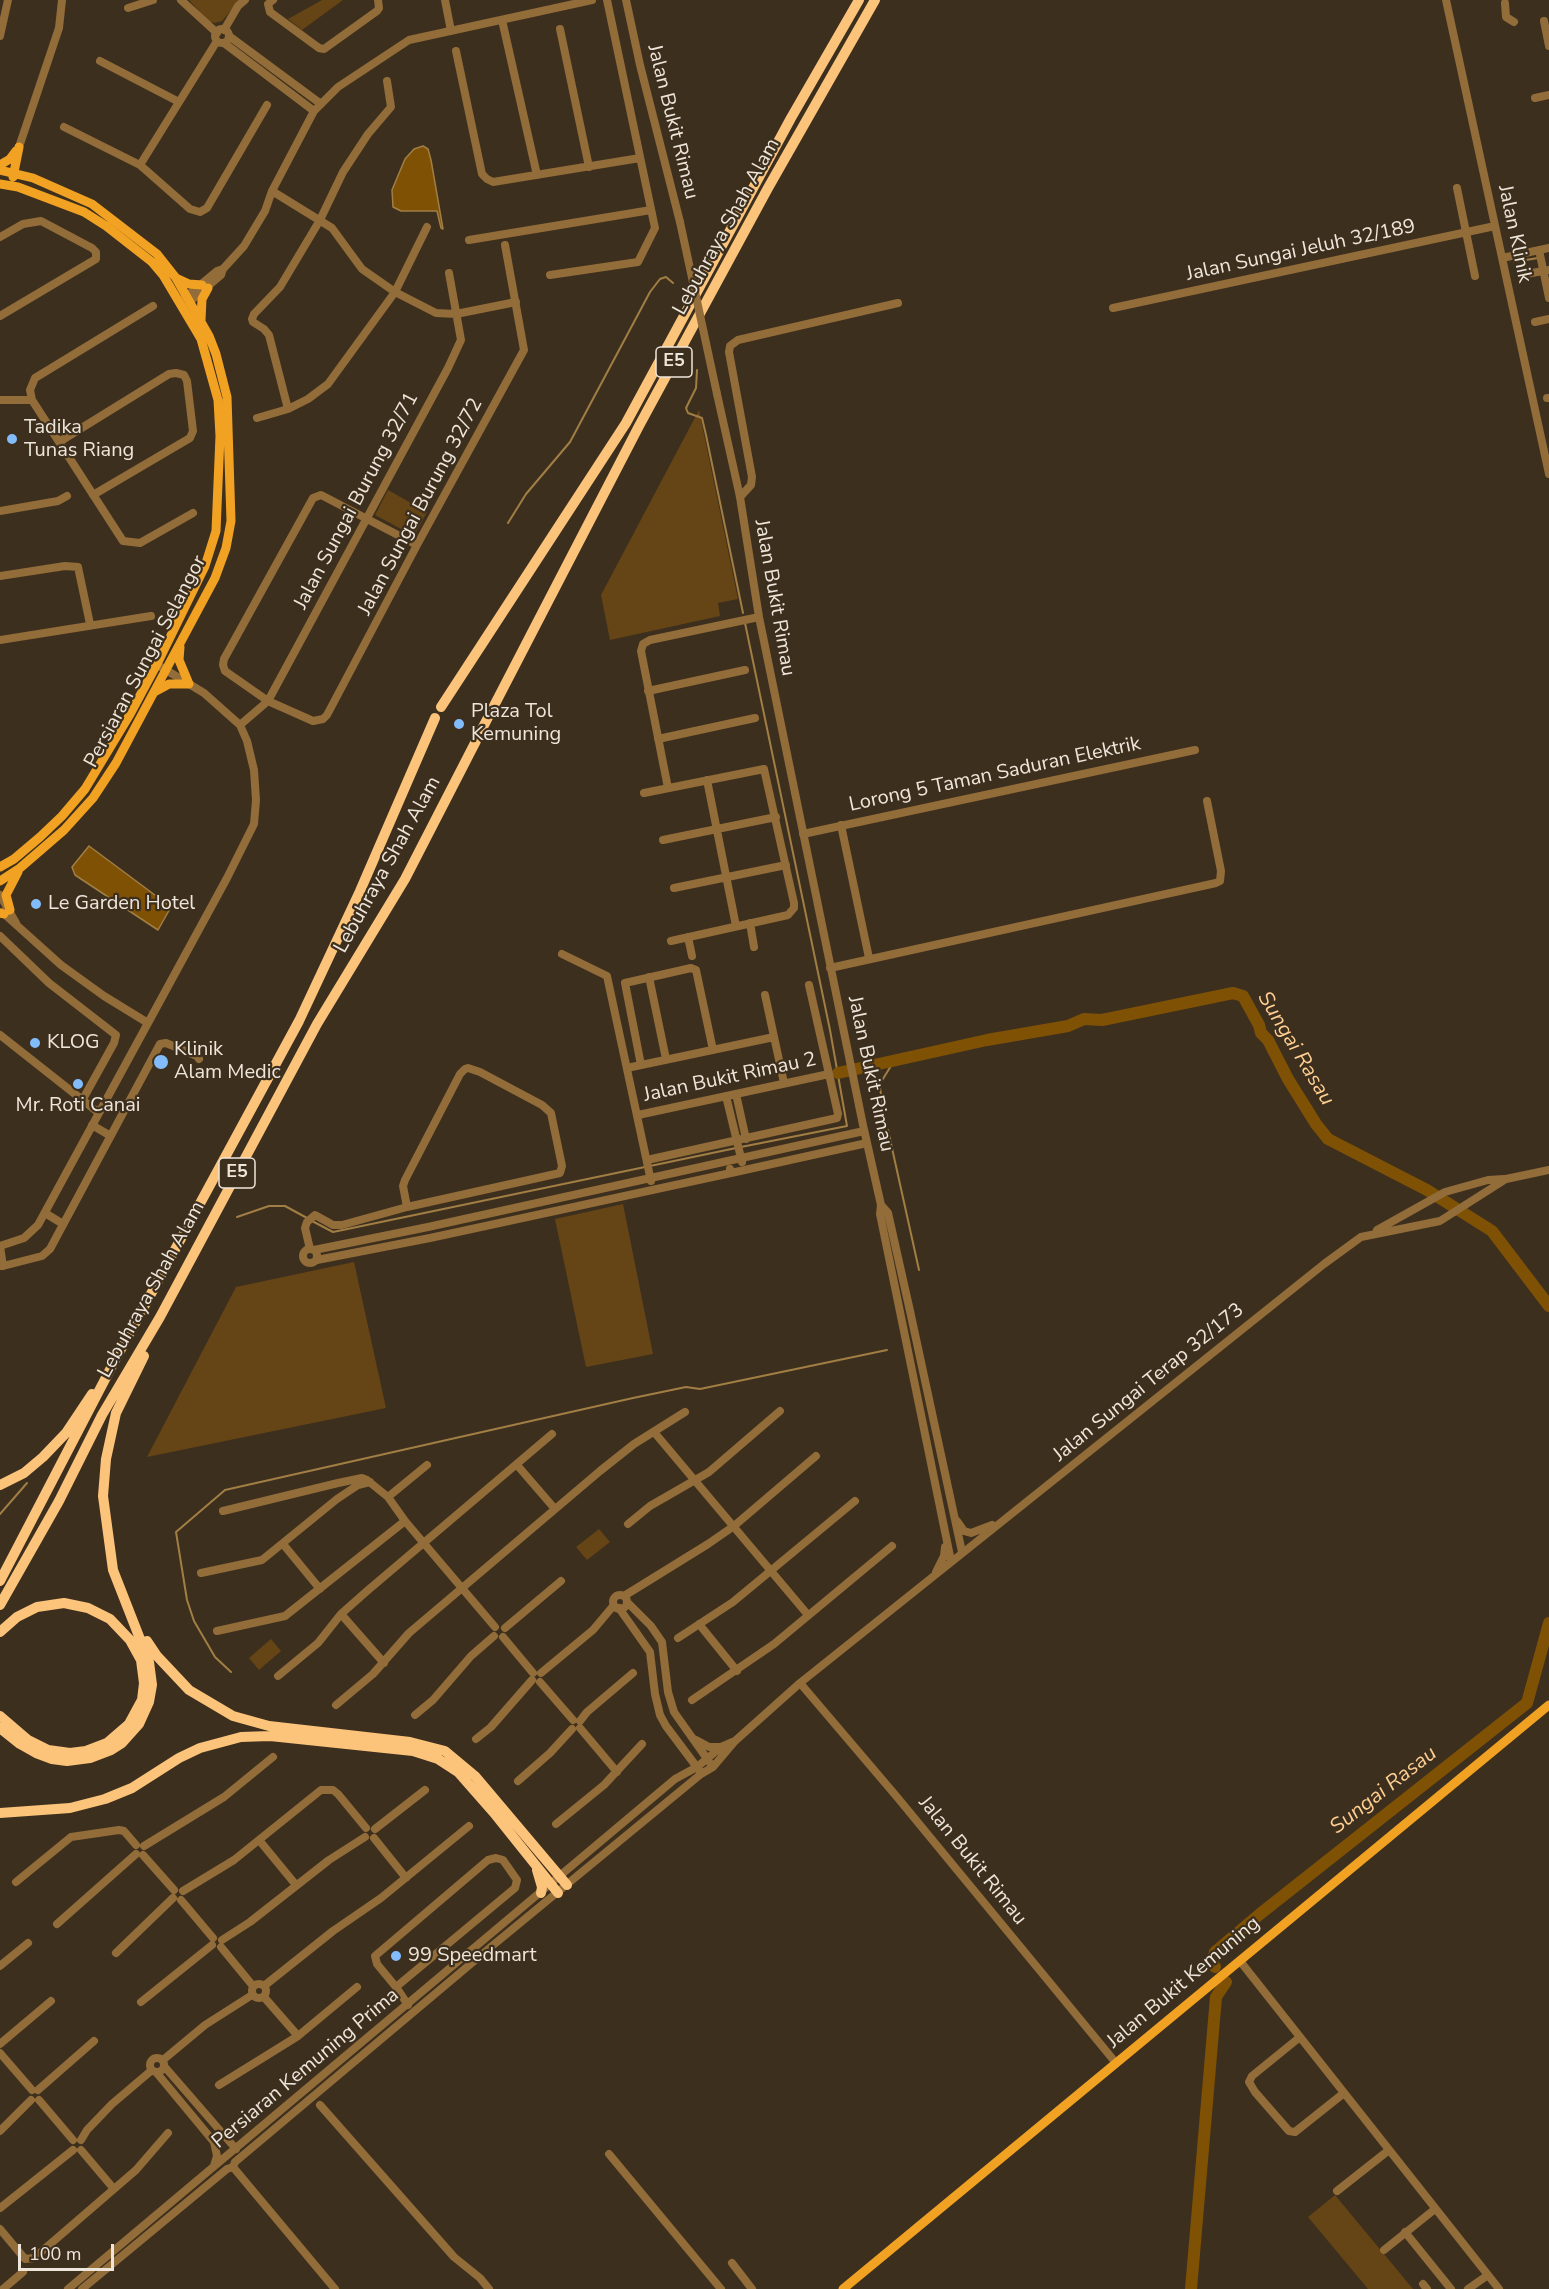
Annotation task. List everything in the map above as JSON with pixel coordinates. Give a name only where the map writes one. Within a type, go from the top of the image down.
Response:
[{"type":"highway","name":"Lebuhraya Shah Alam","points":[[441,707],[626,423],[786,128],[859,0]]},
{"type":"highway","name":"Lebuhraya Shah Alam","points":[[482,729],[639,426],[768,188],[875,0]]},
{"type":"highway","name":"Lebuhraya Shah Alam","points":[[0,1581],[114,1362],[299,1021],[360,891],[435,718]]},
{"type":"highway","name":"Lebuhraya Shah Alam","points":[[0,1605],[59,1501],[102,1415],[160,1317],[317,1024],[405,879],[476,741]]},
{"type":"highway","points":[[0,1716],[7,1730],[36,1754],[67,1761],[101,1755],[122,1743],[144,1715],[152,1685],[150,1662],[113,1570],[103,1512],[103,1478],[116,1413],[160,1317]]},
{"type":"highway","points":[[0,1485],[24,1473],[57,1443],[114,1362]]},
{"type":"highway","points":[[0,1632],[17,1617],[37,1607],[64,1603],[88,1608],[110,1619],[125,1633],[137,1652],[144,1675],[142,1700],[129,1724],[116,1737],[93,1749],[70,1753],[48,1750],[7,1730]]},
{"type":"highway","points":[[131,1615],[157,1656],[176,1678],[202,1699],[233,1716],[269,1726],[410,1742],[445,1751],[476,1776],[559,1885]]},
{"type":"highway","points":[[0,1813],[60,1809],[96,1802],[132,1788],[179,1758],[200,1748],[230,1739],[270,1736],[413,1751],[438,1759],[458,1772],[534,1862],[559,1885]]},
{"type":"highway","points":[[534,1862],[542,1887],[541,1893]]},
{"type":"main road","points":[[0,165],[10,159],[19,147]]},
{"type":"main road","points":[[18,187],[12,173],[19,147]]},
{"type":"main road","points":[[19,147],[22,166],[33,178]]},
{"type":"main road","name":"Persiaran Sungai Selangor","points":[[0,170],[33,178],[92,204],[152,262],[201,320],[216,354],[227,397],[231,521],[215,578],[116,763],[93,798],[64,830],[20,868],[0,881]]},
{"type":"main road","name":"Persiaran Sungai Selangor","points":[[0,183],[18,187],[109,222],[157,254],[176,278],[201,339],[218,400],[220,447],[218,518],[205,566],[157,664],[85,789],[62,816],[14,859],[0,867]]},
{"type":"main road","points":[[176,278],[189,284],[205,286],[201,320]]},
{"type":"main road","points":[[155,692],[169,684],[189,684],[179,660],[180,645]]},
{"type":"main road","points":[[0,860],[14,859]]},
{"type":"main road","points":[[3,912],[8,889],[20,868]]},
{"type":"main road","name":"Jalan Bukit Kemuning","points":[[843,2289],[1549,1704]]},
{"type":"street","points":[[0,36],[8,0]]},
{"type":"street","points":[[19,147],[59,28],[62,0]]},
{"type":"street","points":[[128,8],[153,0]]},
{"type":"street","points":[[181,0],[187,8],[222,36],[275,75],[321,104]]},
{"type":"street","points":[[140,165],[222,36],[238,6],[245,0]]},
{"type":"street","points":[[273,0],[268,4],[270,12],[319,48],[324,49],[376,11],[379,8],[378,0]]},
{"type":"street","points":[[445,0],[451,31]]},
{"type":"street","points":[[185,302],[205,286],[217,271],[224,269],[255,229],[272,191],[315,111],[338,87],[408,40],[592,0]]},
{"type":"street","points":[[550,274],[638,262],[655,228],[607,0]]},
{"type":"street","name":"Jalan Bukit Rimau","points":[[626,0],[680,222],[740,497],[759,617],[854,1085],[881,1204],[880,1214],[951,1561]]},
{"type":"street","name":"Jalan Klinik","points":[[1446,0],[1549,474]]},
{"type":"street","points":[[1505,3],[1506,17],[1514,22]]},
{"type":"street","points":[[502,20],[537,175]]},
{"type":"street","points":[[1544,21],[1549,46]]},
{"type":"street","points":[[560,29],[589,167]]},
{"type":"street","points":[[456,51],[482,174],[493,182],[640,159]]},
{"type":"street","points":[[100,61],[179,102]]},
{"type":"street","points":[[275,75],[315,111]]},
{"type":"street","points":[[288,409],[269,335],[252,319],[280,286],[320,220],[343,172],[368,134],[391,107],[387,81]]},
{"type":"street","points":[[1535,98],[1549,95]]},
{"type":"street","points":[[64,127],[140,165],[190,208],[201,212],[205,211],[267,105]]},
{"type":"street","points":[[1457,188],[1475,276]]},
{"type":"street","points":[[272,191],[337,233],[362,269],[394,292],[436,313],[456,314],[516,302]]},
{"type":"street","points":[[469,240],[651,210]]},
{"type":"street","points":[[0,237],[23,224],[41,221],[96,252],[96,259],[0,316]]},
{"type":"street","name":"Jalan Sungai Jeluh 32/189","points":[[1113,308],[1495,226]]},
{"type":"street","points":[[257,418],[288,409],[308,399],[328,384],[394,292],[427,227]]},
{"type":"street","name":"Jalan Sungai Burung 32/72","points":[[268,701],[313,721],[323,719],[524,350],[505,246]]},
{"type":"street","points":[[1549,248],[1543,262],[1549,298]]},
{"type":"street","points":[[1502,258],[1543,262]]},
{"type":"street","points":[[1521,276],[1543,262]]},
{"type":"street","name":"Jalan Sungai Burung 32/71","points":[[268,701],[461,340],[449,273]]},
{"type":"street","points":[[740,497],[751,485],[752,477],[730,346],[738,340],[898,303]]},
{"type":"street","points":[[153,306],[35,378],[30,390],[32,400],[123,542],[140,543],[193,513]]},
{"type":"street","points":[[1535,321],[1549,319]]},
{"type":"street","points":[[59,442],[168,374],[183,375],[187,381],[193,431],[190,438],[93,495]]},
{"type":"street","points":[[0,400],[32,400]]},
{"type":"street","points":[[240,725],[268,701],[228,675],[223,665],[267,579],[313,498],[321,495],[326,497],[417,545]]},
{"type":"street","points":[[0,511],[58,501],[67,496]]},
{"type":"street","points":[[0,576],[65,566],[78,567],[90,624]]},
{"type":"street","points":[[0,640],[151,616]]},
{"type":"street","points":[[668,788],[641,651],[646,642],[759,617]]},
{"type":"street","points":[[157,664],[189,684],[227,712],[240,725],[247,741],[254,770],[256,800],[254,824],[38,1225],[24,1238],[0,1246],[2,1266],[42,1256],[54,1243],[159,1044],[166,1042],[199,1059]]},
{"type":"street","points":[[648,691],[745,670]]},
{"type":"street","points":[[658,739],[755,718]]},
{"type":"street","name":"Lorong 5 Taman Saduran Elektrik","points":[[803,834],[1195,750]]},
{"type":"street","points":[[644,793],[764,769],[794,903],[792,912],[788,915],[671,941]]},
{"type":"street","points":[[707,780],[736,926]]},
{"type":"street","points":[[830,968],[1216,883],[1220,881],[1221,871],[1206,801]]},
{"type":"street","points":[[663,840],[776,817]]},
{"type":"street","points":[[841,825],[869,958]]},
{"type":"street","points":[[674,888],[786,865]]},
{"type":"street","points":[[0,895],[3,912],[61,965],[104,996],[148,1023]]},
{"type":"street","points":[[750,923],[754,947]]},
{"type":"street","points":[[0,936],[49,983],[116,1035],[114,1043],[82,1099]]},
{"type":"street","points":[[688,937],[692,956]]},
{"type":"street","points":[[562,954],[607,976],[652,1190]]},
{"type":"street","points":[[641,1065],[624,985],[627,981],[694,968],[713,1050]]},
{"type":"street","points":[[649,977],[666,1059]]},
{"type":"street","points":[[648,1168],[729,1161],[746,1139],[837,1118],[809,985]]},
{"type":"street","points":[[765,995],[784,1083]]},
{"type":"street","points":[[0,1035],[99,1113]]},
{"type":"street","points":[[627,1068],[774,1037]]},
{"type":"street","points":[[317,1260],[317,1252],[312,1249],[305,1232],[308,1219],[318,1216],[336,1226],[407,1207],[560,1173],[562,1166],[550,1113],[542,1106],[480,1072],[465,1069],[460,1074],[405,1180],[407,1207]]},
{"type":"street","name":"Jalan Bukit Rimau 2","points":[[638,1115],[829,1074]]},
{"type":"street","points":[[736,1094],[746,1139]]},
{"type":"street","points":[[726,1096],[743,1170]]},
{"type":"street","points":[[834,1138],[857,1127],[859,1108]]},
{"type":"street","points":[[92,1125],[109,1135]]},
{"type":"street","points":[[864,1131],[834,1138],[739,1150],[648,1168],[312,1249],[304,1253],[304,1260],[310,1264],[317,1260],[867,1143]]},
{"type":"street","points":[[837,1150],[860,1151],[864,1154],[876,1181]]},
{"type":"street","points":[[729,1161],[731,1173]]},
{"type":"street","name":"Jalan Sungai Terap 32/173","points":[[800,1683],[1323,1264],[1361,1237],[1440,1221],[1506,1179],[1549,1170]]},
{"type":"street","points":[[1371,1234],[1445,1192],[1488,1180],[1506,1179]]},
{"type":"street","name":"Jalan Bukit Rimau","points":[[881,1204],[888,1213],[962,1552]]},
{"type":"street","points":[[45,1213],[63,1224]]},
{"type":"street","points":[[628,1524],[650,1506],[709,1472],[780,1411]]},
{"type":"street","points":[[336,1705],[384,1663],[409,1633],[555,1509],[634,1444],[685,1412]]},
{"type":"street","points":[[654,1432],[808,1615]]},
{"type":"street","points":[[278,1676],[318,1643],[341,1614],[552,1434]]},
{"type":"street","points":[[476,1740],[537,1677],[593,1630],[616,1607],[624,1607],[626,1599],[734,1526],[816,1456]]},
{"type":"street","points":[[388,1497],[428,1465]]},
{"type":"street","points":[[517,1465],[555,1509]]},
{"type":"street","points":[[223,1511],[362,1478],[388,1497],[405,1521],[495,1627]]},
{"type":"street","points":[[201,1573],[262,1560],[337,1499],[358,1485],[370,1482]]},
{"type":"street","points":[[337,1499],[338,1483]]},
{"type":"street","points":[[678,1638],[733,1602],[855,1501]]},
{"type":"street","points":[[954,1517],[964,1531],[971,1533],[1002,1521]]},
{"type":"street","points":[[217,1631],[285,1616],[405,1521]]},
{"type":"street","points":[[936,1574],[945,1552],[943,1521]]},
{"type":"street","points":[[283,1544],[320,1589]]},
{"type":"street","points":[[692,1700],[774,1644],[892,1546]]},
{"type":"street","points":[[494,1636],[498,1638],[561,1581]]},
{"type":"street","points":[[699,1770],[679,1745],[660,1715],[650,1652],[616,1607],[616,1596],[626,1599],[651,1626],[662,1642],[668,1692],[674,1712],[713,1767]]},
{"type":"street","points":[[341,1614],[384,1663]]},
{"type":"street","points":[[699,1624],[737,1671]]},
{"type":"street","points":[[495,1627],[501,1626],[537,1677],[617,1772]]},
{"type":"street","points":[[494,1636],[495,1627]]},
{"type":"street","points":[[415,1715],[433,1700],[471,1656],[494,1636]]},
{"type":"street","points":[[518,1781],[550,1754],[586,1712],[633,1672]]},
{"type":"street","name":"Jalan Bukit Rimau","points":[[800,1683],[1116,2063]]},
{"type":"street","name":"Persiaran Kemuning Prima","points":[[68,2289],[541,1893],[559,1885],[675,1779],[713,1767],[735,1742],[800,1683]]},
{"type":"street","points":[[655,1694],[668,1692]]},
{"type":"street","points":[[690,1736],[709,1747],[721,1747]]},
{"type":"street","name":"Persiaran Kemuning Prima","points":[[82,2289],[230,2168],[559,1885],[699,1770],[707,1759],[721,1747],[735,1742]]},
{"type":"street","points":[[556,1824],[604,1785],[642,1744]]},
{"type":"street","points":[[675,1779],[684,1773],[686,1766],[679,1745]]},
{"type":"street","points":[[57,1924],[140,1850],[224,1797],[273,1757]]},
{"type":"street","points":[[116,1953],[178,1895],[234,1860],[321,1790],[333,1790],[338,1794],[368,1834],[406,1878]]},
{"type":"street","points":[[141,2002],[217,1942],[250,1923],[329,1860],[368,1834],[371,1827],[375,1829],[425,1790]]},
{"type":"street","points":[[264,1986],[333,1931],[406,1878],[469,1826]]},
{"type":"street","points":[[16,1882],[71,1837],[124,1831],[217,1942],[257,1998],[264,1997]]},
{"type":"street","points":[[259,1840],[296,1885]]},
{"type":"street","points":[[396,1987],[515,1888],[517,1880],[502,1860],[496,1858],[488,1860],[375,1956],[377,1964],[408,2005]]},
{"type":"street","points":[[0,1966],[28,1943]]},
{"type":"street","points":[[1240,1960],[1499,2289]]},
{"type":"street","points":[[77,2140],[112,2104],[154,2071],[161,2071],[164,2063],[205,2025],[259,1984],[264,1986]]},
{"type":"street","points":[[264,1986],[266,1992],[264,1997]]},
{"type":"street","points":[[219,2085],[298,2036],[357,1987]]},
{"type":"street","points":[[264,1997],[298,2036]]},
{"type":"street","points":[[35,2090],[0,2052],[0,2044],[51,2001]]},
{"type":"street","points":[[1300,2037],[1252,2076],[1249,2082],[1255,2092],[1289,2131],[1295,2132],[1344,2093]]},
{"type":"street","points":[[0,2208],[83,2145],[29,2095],[94,2041]]},
{"type":"street","points":[[206,2173],[217,2161],[214,2142],[154,2071],[150,2064],[157,2058],[164,2063],[236,2149],[230,2168],[335,2289]]},
{"type":"street","points":[[0,2131],[35,2100]]},
{"type":"street","points":[[320,2105],[454,2257],[480,2278],[489,2289]]},
{"type":"street","points":[[0,2229],[25,2259],[30,2260],[136,2170],[168,2133]]},
{"type":"street","points":[[224,2134],[244,2139],[254,2134]]},
{"type":"street","points":[[77,2150],[114,2189]]},
{"type":"street","points":[[1337,2192],[1389,2150]]},
{"type":"street","points":[[609,2154],[721,2289]]},
{"type":"street","points":[[1384,2250],[1435,2209]]},
{"type":"street","points":[[1406,2232],[1451,2289]]},
{"type":"street","points":[[732,2263],[752,2289]]},
{"type":"street","points":[[3,2289],[22,2272]]},
{"type":"street","points":[[1468,2289],[1488,2275]]},
{"type":"shaded area","points":[[189,0],[240,0],[222,21],[215,23],[208,21]]},
{"type":"shaded area","points":[[322,0],[343,0],[302,30],[288,19]]},
{"type":"shaded area","points":[[423,146],[428,149],[431,160],[443,229],[437,211],[401,211],[393,207],[392,190],[405,159],[414,149]]},
{"type":"shaded area","points":[[699,410],[738,599],[718,603],[720,616],[610,640],[601,595]]},
{"type":"shaded area","points":[[388,490],[427,512],[414,536],[375,515]]},
{"type":"shaded area","points":[[89,846],[171,907],[158,930],[75,875],[72,867]]},
{"type":"shaded area","points":[[623,1204],[653,1354],[586,1367],[555,1219]]},
{"type":"shaded area","points":[[354,1262],[386,1408],[147,1457],[236,1287]]},
{"type":"shaded area","points":[[599,1529],[610,1542],[587,1560],[576,1547]]},
{"type":"shaded area","points":[[271,1639],[281,1651],[259,1670],[249,1658]]},
{"type":"shaded area","points":[[1335,2195],[1413,2289],[1368,2289],[1308,2217]]},
{"type":"waterway","points":[[1514,262],[1538,258]]},
{"type":"waterway","points":[[508,523],[526,494],[570,442],[650,292],[660,279],[666,277],[673,283]]},
{"type":"waterway","points":[[697,370],[696,388],[686,408],[688,413],[702,418],[743,613]]},
{"type":"waterway","points":[[741,1147],[847,1126],[830,1030],[745,623]]},
{"type":"waterway","name":"Sungai Rasau","points":[[838,1073],[987,1040],[1068,1026],[1084,1019],[1102,1020],[1233,993],[1243,996],[1261,1033],[1268,1040],[1288,1079],[1328,1139],[1427,1190],[1492,1231],[1549,1306]]},
{"type":"waterway","points":[[883,1106],[881,1082],[894,1061]]},
{"type":"waterway","points":[[888,1130],[919,1270]]},
{"type":"waterway","points":[[650,1166],[736,1148]]},
{"type":"waterway","points":[[312,1221],[333,1232],[645,1167]]},
{"type":"waterway","points":[[237,1217],[269,1206],[285,1206],[307,1218]]},
{"type":"waterway","points":[[231,1672],[215,1657],[194,1621],[187,1600],[176,1532],[225,1490],[633,1398],[686,1387],[700,1389],[887,1350]]},
{"type":"waterway","points":[[0,1514],[27,1483]]},
{"type":"waterway","name":"Sungai Rasau","points":[[1215,1967],[1212,1962],[1215,1952],[1527,1703],[1549,1623]]},
{"type":"waterway","name":"Sungai Rasau","points":[[1191,2289],[1216,1997],[1226,1982]]},
{"type":"place","name":"Tadika Tunas Riang","points":[[12,439]]},
{"type":"place","name":"Plaza Tol Kemuning","points":[[459,724]]},
{"type":"place","name":"Le Garden Hotel","points":[[36,904]]},
{"type":"place","name":"KLOG","points":[[35,1043]]},
{"type":"place","name":"Klinik Alam Medic","points":[[161,1062]]},
{"type":"place","name":"Mr. Roti Canai","points":[[78,1084]]},
{"type":"place","name":"99 Speedmart","points":[[396,1956]]}]
